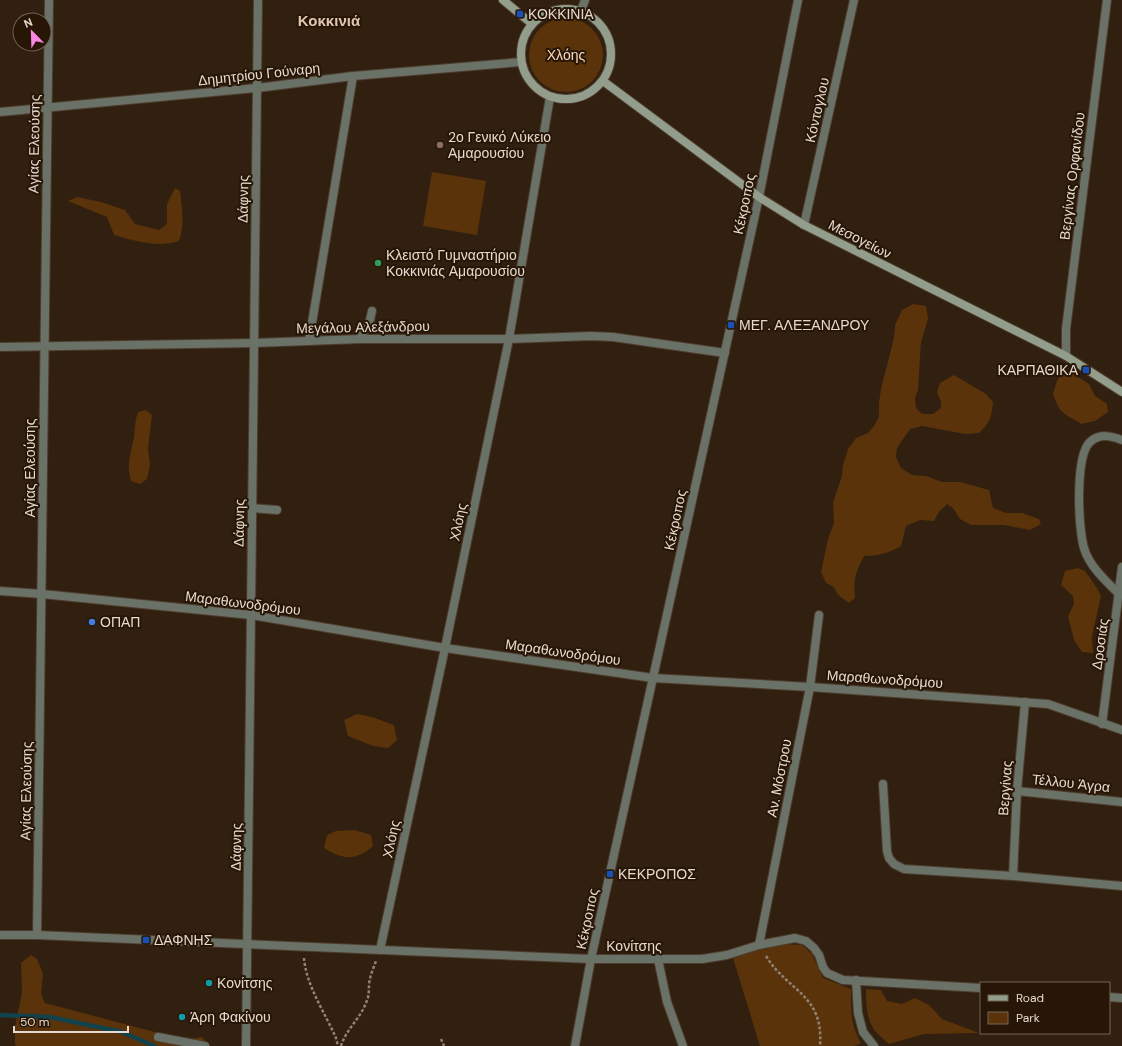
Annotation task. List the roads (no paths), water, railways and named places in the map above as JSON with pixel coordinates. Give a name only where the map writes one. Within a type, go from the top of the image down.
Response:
[{"type":"street","name":"Αγίας Ελεούσης","points":[[37,935],[42,594],[43,346],[49,0]]},
{"type":"street","name":"Δάφνης","points":[[246,1046],[258,0]]},
{"type":"street","points":[[503,0],[532,24]]},
{"type":"street","points":[[582,11],[585,0]]},
{"type":"street","name":"Κέκροπος","points":[[575,1046],[592,959],[759,197],[798,0]]},
{"type":"street","name":"Κόντογλου","points":[[804,225],[854,0]]},
{"type":"street","name":"Βεργίνας Ορφανίδου","points":[[1066,356],[1066,329],[1107,0]]},
{"type":"street","points":[[568,9],[582,11],[594,18],[604,28],[610,41],[612,54],[610,68],[603,81],[593,92],[579,98],[564,100],[550,97],[539,92],[524,73],[520,52],[522,42],[526,32],[542,15],[555,10],[568,9]]},
{"type":"street","name":"Δημητρίου Γούναρη","points":[[0,112],[257,88],[353,76],[521,62]]},
{"type":"street","points":[[309,341],[353,76]]},
{"type":"street","name":"Μεσογείων","points":[[603,81],[759,197],[804,225],[1066,356],[1122,392]]},
{"type":"street","name":"Χλόης","points":[[380,950],[445,648],[509,339],[550,97]]},
{"type":"street","points":[[360,339],[370,320],[372,311]]},
{"type":"street","name":"Μεγάλου Αλεξάνδρου","points":[[0,347],[254,343],[360,339],[509,339],[591,336],[613,337],[725,353]]},
{"type":"street","points":[[1119,594],[1091,563],[1084,548],[1080,516],[1080,482],[1083,458],[1086,448],[1091,442],[1103,436],[1122,440]]},
{"type":"street","points":[[252,508],[277,510]]},
{"type":"street","name":"Δροσιάς","points":[[1102,724],[1122,567]]},
{"type":"street","name":"Μαραθωνοδρόμου","points":[[0,591],[251,615],[445,648],[653,678],[810,687],[1048,704],[1122,730]]},
{"type":"street","name":"Αν. Μόστρου","points":[[759,945],[810,687],[819,616]]},
{"type":"street","name":"Βεργίνας","points":[[1013,876],[1017,791],[1025,702]]},
{"type":"street","points":[[883,784],[887,851],[889,858],[898,867],[922,871],[1013,876],[1122,886]]},
{"type":"street","name":"Τέλλου Άγρα","points":[[1017,791],[1122,802]]},
{"type":"street","name":"Κονίτσης","points":[[0,935],[37,935],[592,959],[702,959],[727,955],[759,945],[794,938],[806,941],[820,955],[823,967],[827,973],[843,980],[980,988]]},
{"type":"street","points":[[658,959],[667,1002],[684,1046]]},
{"type":"street","points":[[856,980],[858,1013],[863,1032],[874,1046]]},
{"type":"street","points":[[1110,997],[1122,998]]},
{"type":"street","points":[[158,1037],[205,1046]]},
{"type":"waterway","points":[[0,1015],[50,1017],[122,1032],[154,1046]]},
{"type":"place","name":"ΚΟΚΚΙΝΙΑ","points":[[520,14]]},
{"type":"place","name":"2ο Γενικό Λύκειο Αμαρουσίου","points":[[440,145]]},
{"type":"place","name":"Κλειστό Γυμναστήριο Κοκκινιάς Αμαρουσίου","points":[[378,263]]},
{"type":"place","name":"ΜΕΓ. ΑΛΕΞΑΝΔΡΟΥ","points":[[731,325]]},
{"type":"place","name":"ΚΑΡΠΑΘΙΚΑ","points":[[1086,370]]},
{"type":"place","name":"ΟΠΑΠ","points":[[92,622]]},
{"type":"place","name":"ΚΕΚΡΟΠΟΣ","points":[[610,874]]},
{"type":"place","name":"ΔΑΦΝΗΣ","points":[[146,940]]},
{"type":"place","name":"Κονίτσης","points":[[209,983]]},
{"type":"place","name":"Άρη Φακίνου","points":[[182,1017]]},
{"type":"district","name":"Κοκκινιά","points":[[329,21]]}]
